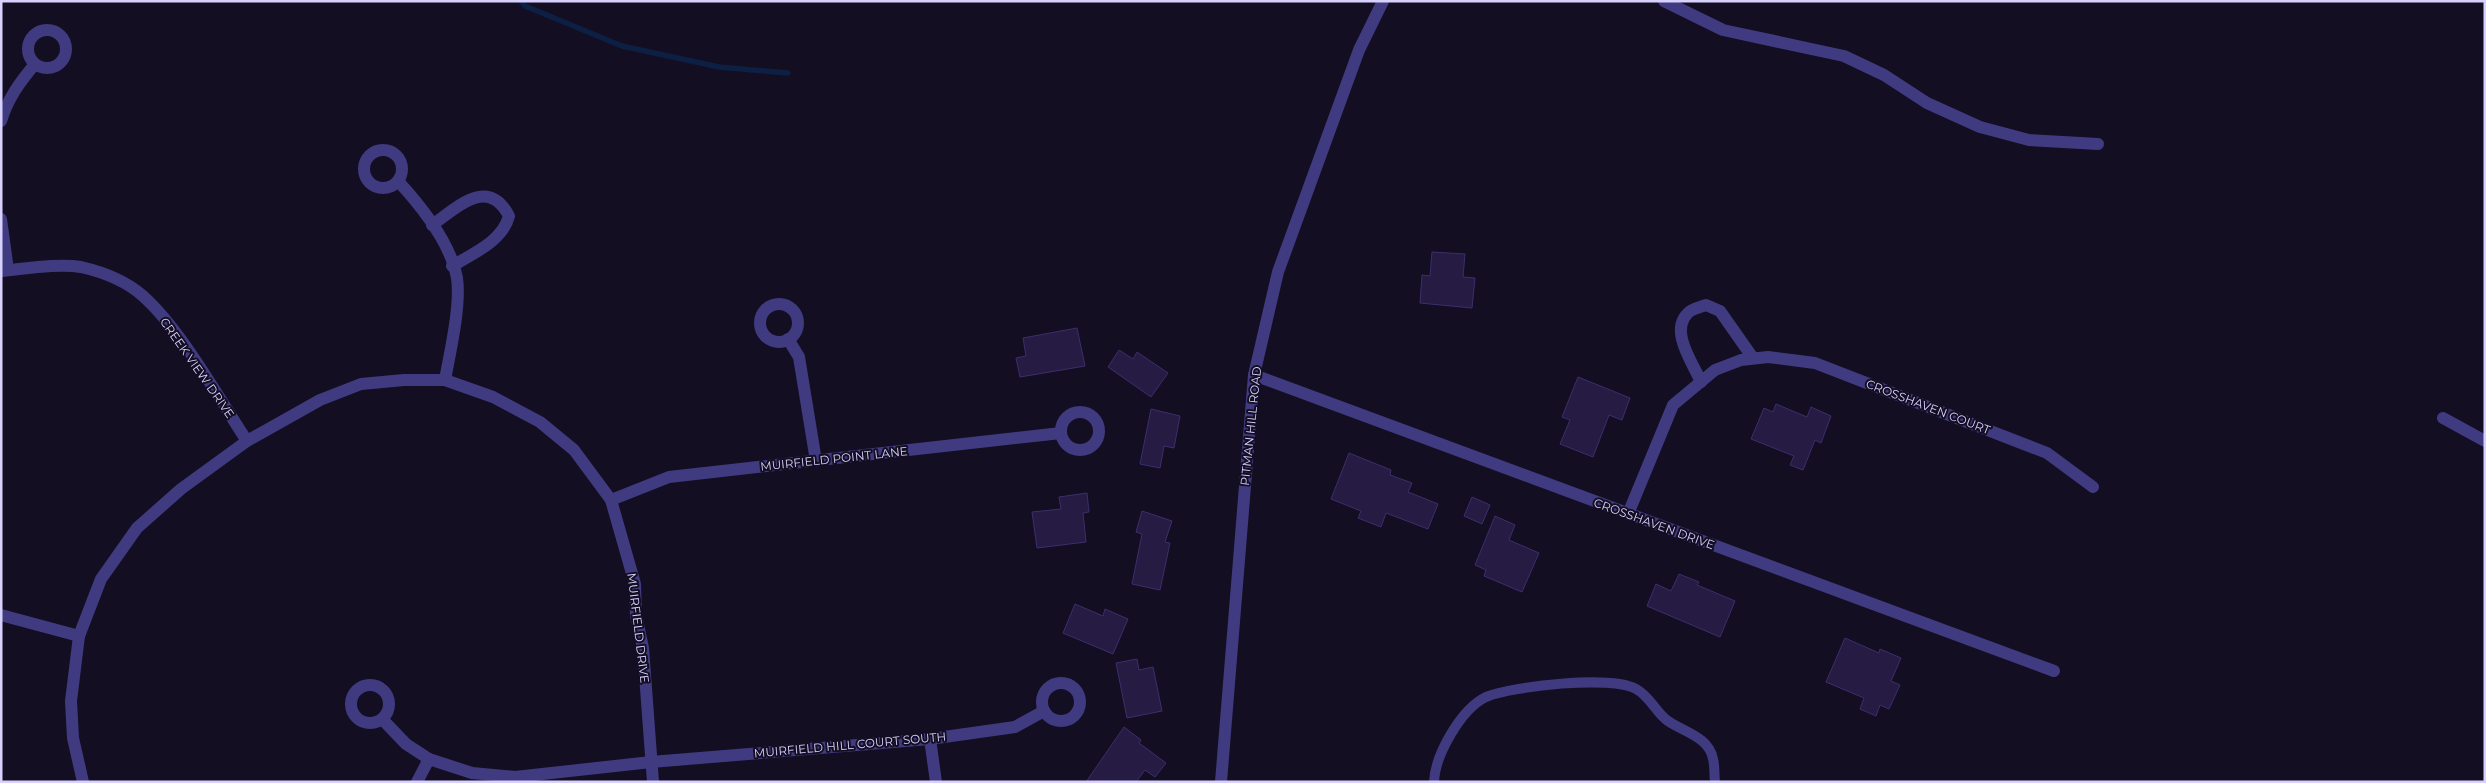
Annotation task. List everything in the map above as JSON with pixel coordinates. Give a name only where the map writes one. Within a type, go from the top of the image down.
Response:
[{"type":"street","name":"PITMAN HILL ROAD","points":[[1221,782],[1254,375],[1278,272],[1359,50],[1383,1]]},
{"type":"street","points":[[1664,1],[1723,30],[1844,56],[1884,74],[1927,103],[1980,127],[2029,140],[2098,144]]},
{"type":"street","points":[[1,121],[6,106],[18,84],[35,64]]},
{"type":"street","points":[[398,181],[418,203],[445,245],[457,278],[455,324],[445,380]]},
{"type":"street","points":[[432,225],[469,199],[487,195],[500,202],[509,216],[503,230],[484,247],[452,266]]},
{"type":"street","points":[[1,219],[5,271]]},
{"type":"street","name":"CREEK VIEW DRIVE","points":[[5,271],[79,267],[114,278],[133,289],[151,304],[185,346],[248,441]]},
{"type":"street","points":[[1701,382],[1682,342],[1680,326],[1688,312],[1706,305],[1720,311],[1753,358]]},
{"type":"street","points":[[788,339],[799,357],[816,461]]},
{"type":"street","name":"CROSSHAVEN COURT","points":[[1628,514],[1673,404],[1715,370],[1741,360],[1768,357],[1815,363],[2047,453],[2093,487]]},
{"type":"street","name":"CROSSHAVEN DRIVE","points":[[1254,375],[2054,671]]},
{"type":"street","name":"MUIRFIELD DRIVE","points":[[82,782],[73,738],[71,701],[79,636],[101,579],[138,528],[181,489],[248,441],[320,400],[361,384],[404,380],[445,380],[493,397],[540,422],[574,450],[611,500],[635,584],[636,615],[643,648],[653,782]]},
{"type":"street","points":[[2443,418],[2485,441]]},
{"type":"street","name":"MUIRFIELD POINT LANE","points":[[611,500],[669,477],[1062,433]]},
{"type":"street","points":[[1,615],[79,636]]},
{"type":"street","name":"MUIRFIELD HILL COURT SOUTH","points":[[382,718],[406,744],[429,759],[472,773],[515,777],[651,762],[930,739],[1015,727],[1044,711]]},
{"type":"street","points":[[930,739],[936,782]]},
{"type":"street","points":[[417,782],[429,759]]},
{"type":"lane","points":[[1434,782],[1436,763],[1443,749],[1464,716],[1486,698],[1528,688],[1604,682],[1620,683],[1637,689],[1667,721],[1697,736],[1707,745],[1713,758],[1715,782]]},
{"type":"building","points":[[1432,252],[1465,254],[1463,277],[1475,278],[1472,308],[1420,303],[1422,275],[1430,276]]},
{"type":"building","points":[[1077,328],[1085,366],[1020,377],[1016,358],[1026,356],[1023,338]]},
{"type":"building","points":[[1119,350],[1133,359],[1137,352],[1168,373],[1151,397],[1108,367]]},
{"type":"building","points":[[1578,377],[1630,398],[1622,420],[1609,415],[1593,457],[1560,444],[1570,420],[1562,417]]},
{"type":"building","points":[[1776,404],[1807,417],[1811,407],[1831,416],[1821,443],[1815,440],[1803,470],[1790,465],[1794,456],[1751,439],[1764,408],[1773,412]]},
{"type":"building","points":[[1151,409],[1180,416],[1174,448],[1164,446],[1160,468],[1140,464]]},
{"type":"building","points":[[1349,453],[1391,470],[1390,475],[1412,483],[1408,492],[1438,504],[1428,529],[1386,513],[1381,527],[1358,518],[1361,511],[1331,499]]},
{"type":"building","points":[[1087,493],[1089,512],[1083,513],[1086,542],[1037,548],[1032,512],[1061,509],[1059,497]]},
{"type":"building","points":[[1472,497],[1490,505],[1482,524],[1464,516]]},
{"type":"building","points":[[1142,511],[1172,521],[1165,542],[1170,543],[1160,590],[1132,584],[1142,534],[1136,532]]},
{"type":"building","points":[[1495,516],[1515,525],[1509,540],[1539,553],[1522,592],[1484,576],[1486,570],[1475,565]]},
{"type":"building","points":[[1679,574],[1699,582],[1697,585],[1735,601],[1720,637],[1647,606],[1656,584],[1671,591]]},
{"type":"building","points":[[1075,604],[1103,616],[1105,609],[1128,619],[1113,654],[1063,633]]},
{"type":"building","points":[[1845,638],[1879,653],[1880,649],[1901,658],[1891,681],[1900,685],[1889,709],[1880,705],[1876,716],[1860,709],[1864,698],[1826,682]]},
{"type":"building","points":[[1137,659],[1139,670],[1153,667],[1162,711],[1127,718],[1116,663]]},
{"type":"building","points":[[1124,727],[1141,740],[1139,743],[1166,763],[1155,777],[1145,770],[1136,782],[1086,782]]},
{"type":"waterway","points":[[521,1],[525,6],[622,46],[719,67],[788,73]]}]
